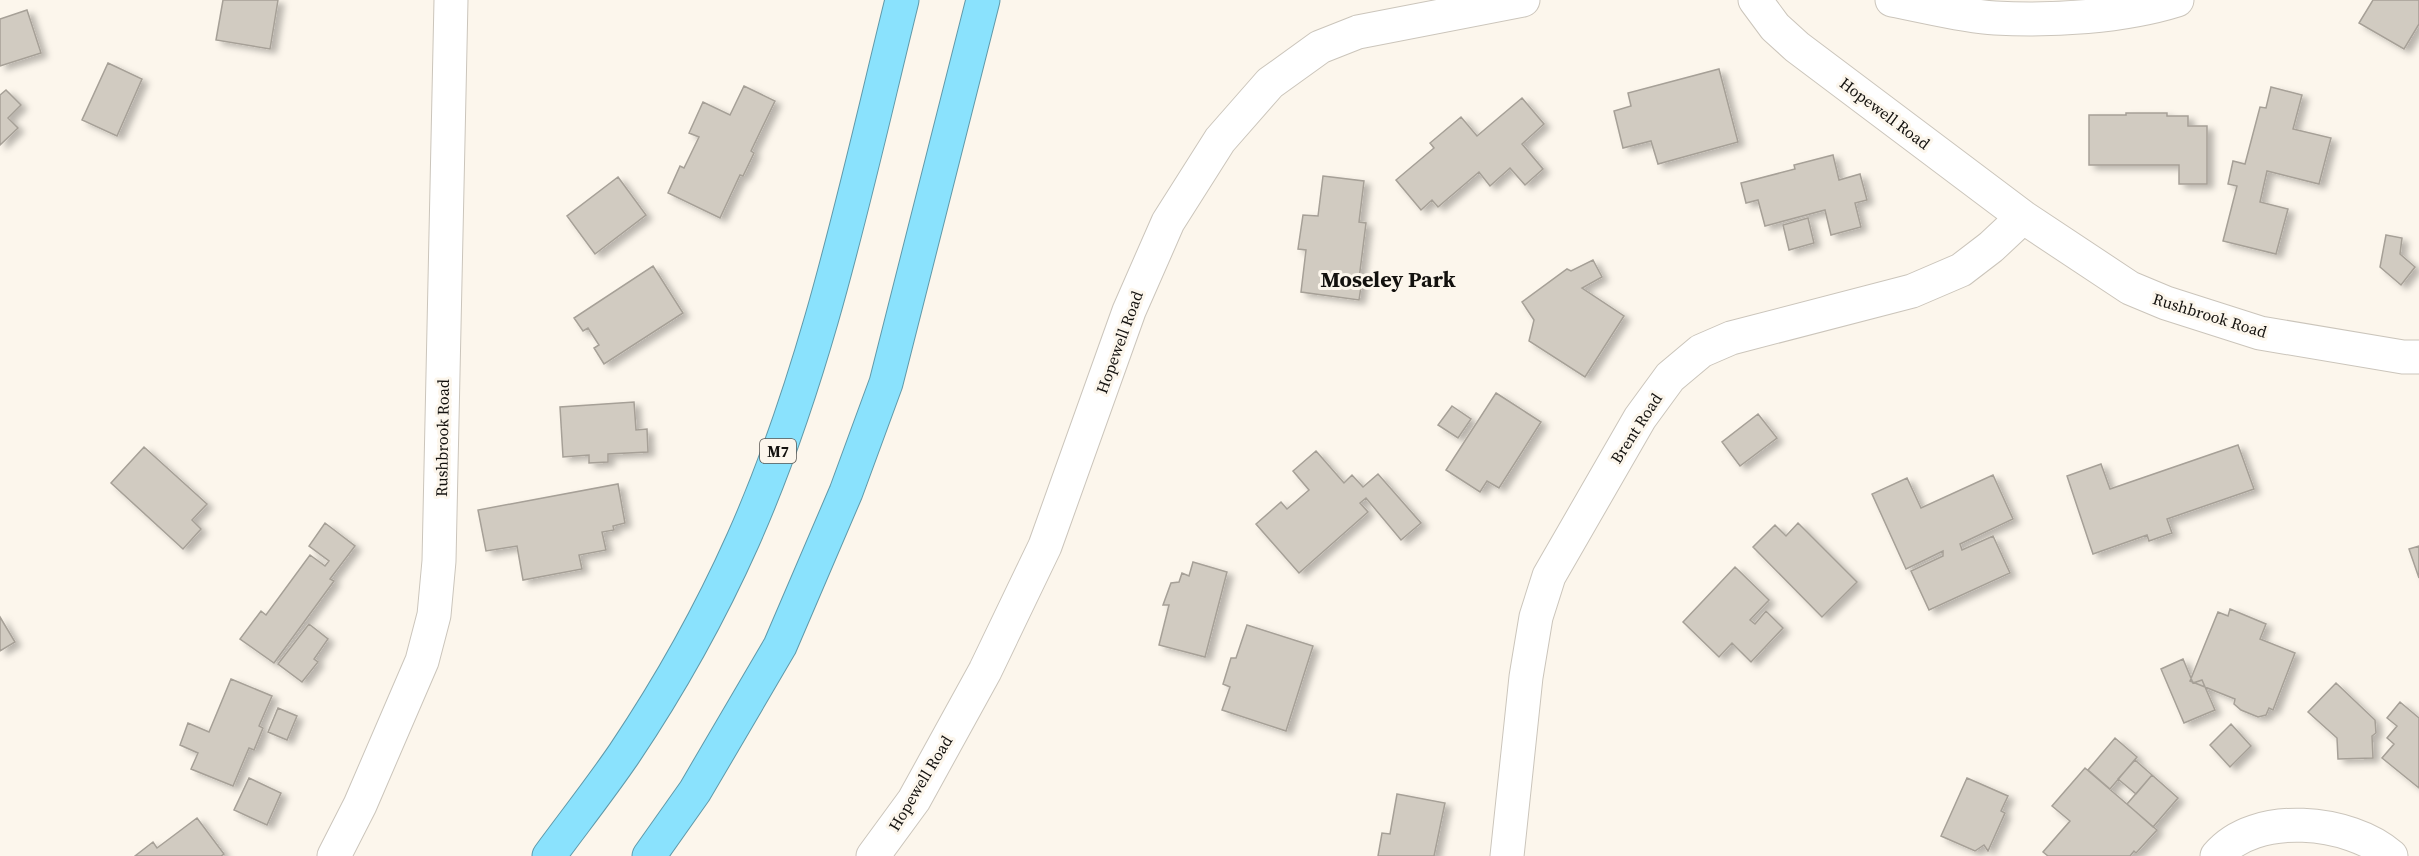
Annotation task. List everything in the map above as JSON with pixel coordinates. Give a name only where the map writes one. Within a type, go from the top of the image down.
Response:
[{"type":"highway","name":"M7","points":[[549,856],[624,753],[690,646],[742,541],[784,435],[829,292],[902,0]]},
{"type":"highway","points":[[649,856],[694,791],[780,646],[846,492],[886,383],[986,7]]},
{"type":"street","name":"Rushbrook Road","points":[[334,856],[360,805],[422,661],[435,615],[439,561],[451,0]]},
{"type":"street","name":"Hopewell Road","points":[[873,856],[914,800],[985,671],[1045,546],[1129,310],[1168,222],[1220,140],[1270,83],[1320,47],[1358,32],[1523,0]]},
{"type":"street","name":"Hopewell Road","points":[[1755,0],[1775,27],[1797,47],[2023,217]]},
{"type":"street","points":[[1892,0],[1994,18],[2073,17],[2155,7],[2177,0]]},
{"type":"street","name":"Rushbrook Road","points":[[2023,217],[2130,288],[2166,303],[2260,333],[2403,357],[2419,357]]},
{"type":"street","name":"Brent Road","points":[[1507,856],[1526,678],[1536,617],[1549,576],[1640,418],[1670,377],[1701,351],[1731,338],[1912,291],[1961,270],[2023,217]]},
{"type":"street","points":[[2217,856],[2225,847],[2256,830],[2285,825],[2344,832],[2382,848],[2391,856]]},
{"type":"building","points":[[223,0],[278,0],[270,49],[216,40]]},
{"type":"building","points":[[2373,0],[2419,0],[2419,24],[2404,49],[2359,23]]},
{"type":"building","points":[[27,10],[41,53],[0,66],[0,19]]},
{"type":"building","points":[[108,63],[142,79],[117,136],[82,120]]},
{"type":"building","points":[[1719,69],[1738,142],[1658,164],[1651,141],[1623,148],[1614,111],[1631,106],[1628,93]]},
{"type":"building","points":[[744,86],[775,101],[751,151],[754,153],[743,176],[740,175],[720,218],[668,193],[680,166],[684,168],[699,137],[689,133],[703,102],[730,115]]},
{"type":"building","points":[[2271,87],[2302,95],[2293,129],[2331,138],[2319,184],[2267,171],[2260,202],[2288,209],[2276,254],[2223,241],[2237,186],[2228,184],[2233,161],[2245,164],[2260,107],[2266,108]]},
{"type":"building","points":[[6,90],[21,105],[8,118],[18,128],[0,145],[0,95]]},
{"type":"building","points":[[1522,98],[1544,124],[1522,144],[1543,169],[1525,185],[1510,168],[1490,186],[1479,172],[1438,207],[1432,200],[1421,210],[1396,180],[1434,148],[1430,143],[1461,117],[1477,136]]},
{"type":"building","points":[[2126,113],[2167,113],[2167,116],[2188,116],[2188,126],[2207,126],[2207,184],[2179,184],[2179,165],[2089,165],[2089,115],[2126,115]]},
{"type":"building","points":[[1833,155],[1839,180],[1860,174],[1867,200],[1855,203],[1861,227],[1831,235],[1825,210],[1765,226],[1758,200],[1746,203],[1741,183],[1795,169],[1794,165]]},
{"type":"building","points":[[1323,176],[1364,181],[1359,222],[1366,223],[1359,279],[1362,280],[1359,300],[1301,292],[1306,250],[1298,249],[1303,215],[1318,216]]},
{"type":"building","points":[[618,177],[646,215],[595,254],[567,216]]},
{"type":"building","points":[[1808,218],[1814,243],[1789,250],[1783,225]]},
{"type":"building","points":[[2386,235],[2402,238],[2400,254],[2415,267],[2401,285],[2380,267]]},
{"type":"building","points":[[1593,260],[1602,277],[1582,288],[1624,316],[1585,377],[1529,341],[1534,320],[1522,302],[1567,269],[1571,271]]},
{"type":"building","points":[[653,266],[683,313],[604,364],[594,348],[599,345],[588,328],[583,331],[574,318]]},
{"type":"building","points":[[1496,393],[1541,422],[1499,488],[1487,481],[1480,492],[1446,470]]},
{"type":"building","points":[[634,402],[636,430],[647,429],[648,452],[608,454],[608,462],[589,463],[589,455],[563,457],[560,407]]},
{"type":"building","points":[[1452,406],[1471,419],[1458,438],[1438,425]]},
{"type":"building","points":[[1758,414],[1777,438],[1740,466],[1722,442]]},
{"type":"building","points":[[2238,445],[2254,489],[2167,519],[2172,533],[2149,541],[2147,535],[2093,554],[2067,476],[2101,464],[2110,489]]},
{"type":"building","points":[[144,447],[207,504],[192,520],[201,529],[183,549],[111,483]]},
{"type":"building","points":[[1316,451],[1344,483],[1352,475],[1363,487],[1378,474],[1421,523],[1401,540],[1366,498],[1360,503],[1368,512],[1299,573],[1256,524],[1281,502],[1287,509],[1309,490],[1293,471]]},
{"type":"building","points":[[1993,475],[2013,519],[1960,544],[1962,550],[1993,536],[2010,573],[1929,610],[1911,571],[1943,556],[1943,551],[1906,569],[1872,494],[1907,478],[1921,508]]},
{"type":"building","points":[[618,484],[625,523],[613,526],[614,530],[602,532],[606,550],[579,555],[582,569],[523,580],[517,546],[486,551],[478,510]]},
{"type":"building","points":[[325,523],[355,546],[330,579],[334,581],[274,663],[240,639],[261,611],[266,615],[310,555],[325,566],[329,561],[309,546]]},
{"type":"building","points":[[1798,523],[1857,582],[1822,617],[1753,547],[1775,525],[1786,536]]},
{"type":"building","points":[[2419,546],[2419,578],[2409,549]]},
{"type":"building","points":[[1193,562],[1227,572],[1205,657],[1159,645],[1169,605],[1163,605],[1171,583],[1179,582],[1182,573],[1189,576]]},
{"type":"building","points":[[1735,567],[1769,600],[1750,620],[1755,624],[1766,611],[1783,628],[1751,662],[1732,643],[1719,657],[1683,622]]},
{"type":"building","points":[[2230,609],[2266,624],[2260,639],[2295,653],[2273,710],[2269,708],[2266,715],[2258,717],[2241,710],[2234,704],[2235,699],[2190,681],[2218,612],[2228,616]]},
{"type":"building","points":[[0,617],[15,642],[0,651]]},
{"type":"building","points":[[309,624],[328,639],[314,659],[318,662],[302,682],[278,664]]},
{"type":"building","points":[[1247,625],[1313,646],[1286,731],[1222,710],[1230,687],[1223,684],[1231,658],[1236,658]]},
{"type":"building","points":[[2183,659],[2193,683],[2202,680],[2215,710],[2184,723],[2161,669]]},
{"type":"building","points":[[231,679],[272,696],[259,726],[263,728],[254,750],[249,748],[233,786],[191,769],[198,753],[180,745],[188,723],[209,732]]},
{"type":"building","points":[[2336,683],[2375,720],[2376,733],[2372,736],[2373,758],[2338,759],[2337,738],[2308,712]]},
{"type":"building","points":[[2400,702],[2419,718],[2419,788],[2382,758],[2394,744],[2387,738],[2397,726],[2387,718]]},
{"type":"building","points":[[278,708],[297,716],[287,740],[268,732]]},
{"type":"building","points":[[2231,724],[2251,746],[2230,767],[2210,745]]},
{"type":"building","points":[[2115,738],[2137,757],[2110,789],[2088,770]]},
{"type":"building","points":[[2135,760],[2152,775],[2136,794],[2118,779]]},
{"type":"building","points":[[2085,768],[2157,830],[2136,853],[2134,851],[2130,856],[2048,856],[2043,852],[2070,821],[2052,806]]},
{"type":"building","points":[[2152,775],[2178,798],[2153,827],[2127,804]]},
{"type":"building","points":[[249,778],[281,793],[267,825],[234,810]]},
{"type":"building","points":[[1967,778],[2008,796],[2001,811],[2005,813],[1988,851],[1984,845],[1975,851],[1941,836]]},
{"type":"building","points":[[1397,794],[1445,803],[1434,856],[1378,856],[1382,833],[1390,834]]},
{"type":"building","points":[[197,818],[224,854],[221,856],[135,856],[153,842],[157,848]]},
{"type":"district","name":"Moseley Park","points":[[1388,279]]}]
